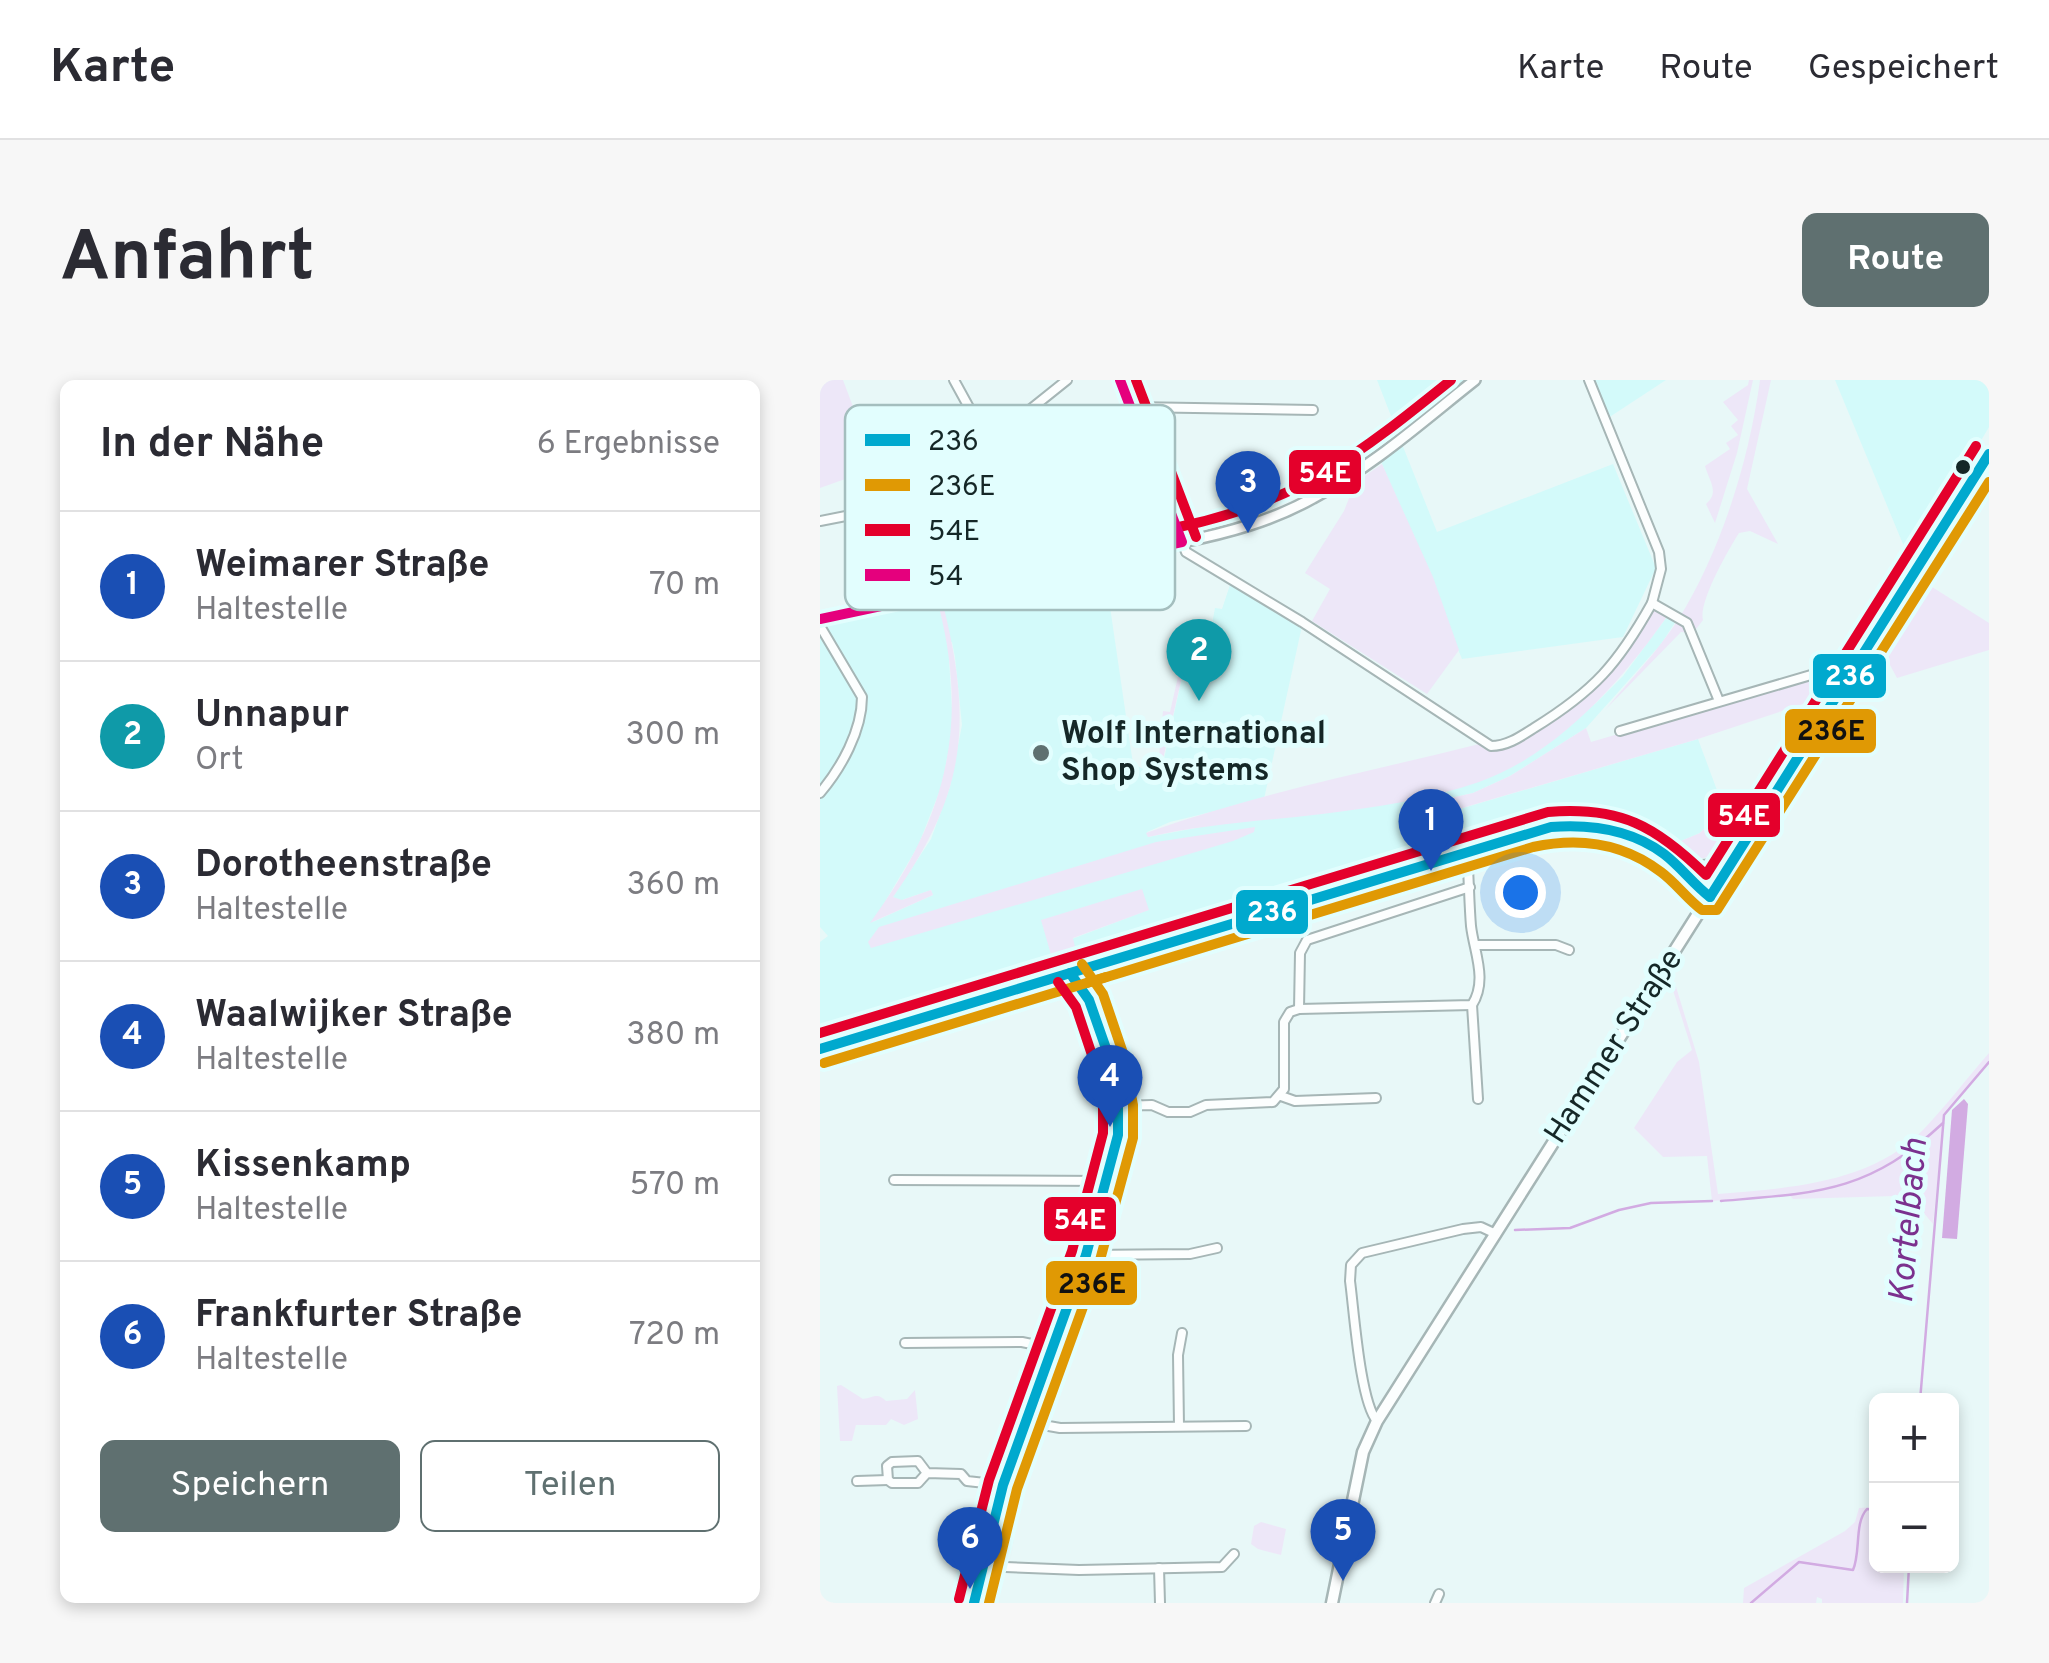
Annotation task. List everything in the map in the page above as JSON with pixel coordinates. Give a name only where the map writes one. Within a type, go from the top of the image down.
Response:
[{"type":"main road","name":"Hammer Straße","points":[[1332,1603],[1361,1464],[1377,1421],[1989,454]]},
{"type":"street","points":[[954,380],[968,405]]},
{"type":"street","points":[[1036,405],[1066,380]]},
{"type":"street","points":[[1120,380],[1131,405]]},
{"type":"street","points":[[1175,523],[1186,552],[1302,622],[1491,746],[1503,746],[1567,708],[1604,677],[1630,643],[1652,603],[1661,569],[1659,552],[1589,380]]},
{"type":"street","points":[[1175,543],[1246,526],[1310,500],[1358,470],[1469,382]]},
{"type":"street","points":[[1175,408],[1312,410]]},
{"type":"street","points":[[820,522],[845,516]]},
{"type":"street","points":[[1652,603],[1687,622],[1719,701]]},
{"type":"street","points":[[820,793],[848,747],[862,710],[862,697],[820,622],[871,610]]},
{"type":"street","points":[[1620,731],[1828,670]]},
{"type":"street","points":[[820,1049],[1550,827],[1588,826],[1622,834],[1675,864],[1690,867],[1713,865],[1739,850]]},
{"type":"street","points":[[1467,852],[1471,930],[1477,945],[1479,983],[1472,1005],[1478,1099]]},
{"type":"street","points":[[1675,864],[1683,876],[1710,897]]},
{"type":"street","points":[[1690,867],[1718,884]]},
{"type":"street","points":[[1299,1008],[1300,953],[1307,940],[1470,887]]},
{"type":"street","points":[[1477,945],[1556,945],[1570,950]]},
{"type":"street","points":[[974,1603],[1003,1485],[1086,1255],[1117,1142],[1118,1106],[1112,1067],[1089,1000],[1083,969]]},
{"type":"street","points":[[1070,972],[1089,1000]]},
{"type":"street","points":[[1118,1106],[1190,1112],[1206,1105],[1268,1104],[1281,1096],[1284,1083],[1284,1022],[1290,1012],[1299,1008],[1472,1005]]},
{"type":"street","points":[[1281,1096],[1295,1102],[1376,1098]]},
{"type":"street","points":[[894,1180],[1106,1181]]},
{"type":"street","points":[[1377,1421],[1365,1391],[1350,1281],[1352,1265],[1362,1253],[1409,1240],[1480,1227],[1496,1234]]},
{"type":"street","points":[[1086,1255],[1190,1254],[1216,1248]]},
{"type":"street","points":[[1178,1426],[1178,1355],[1182,1333]]},
{"type":"street","points":[[904,1343],[1022,1342],[1050,1348]]},
{"type":"street","points":[[1026,1422],[1060,1428],[1246,1426]]},
{"type":"street","points":[[888,1480],[887,1466],[892,1462],[918,1461],[928,1473]]},
{"type":"street","points":[[857,1481],[918,1483],[928,1473],[961,1474],[967,1481],[1003,1485]]},
{"type":"street","points":[[981,1566],[1222,1567],[1234,1554]]},
{"type":"street","points":[[1159,1568],[1160,1603]]},
{"type":"shaded area","points":[[820,380],[843,380],[852,405],[845,405],[845,479],[820,488]]},
{"type":"shaded area","points":[[1377,380],[1475,380],[1400,439]]},
{"type":"shaded area","points":[[1589,380],[1666,380],[1605,420]]},
{"type":"shaded area","points":[[1753,380],[1737,453],[1715,523],[1706,504],[1713,491],[1705,466],[1730,449],[1726,443],[1738,435],[1731,426],[1738,420],[1723,402],[1748,385]]},
{"type":"shaded area","points":[[1760,380],[1771,380],[1747,489],[1778,544],[1750,531],[1739,533],[1709,589],[1703,620],[1693,633],[1681,632],[1605,710],[1670,632],[1707,565],[1741,473]]},
{"type":"shaded area","points":[[1835,380],[1989,380],[1989,427],[1910,561]]},
{"type":"shaded area","points":[[1400,439],[1437,532],[1613,464],[1656,568],[1623,637],[1462,659],[1378,454]]},
{"type":"shaded area","points":[[1382,464],[1433,577],[1459,650],[1427,694],[1312,621],[1330,589],[1305,573],[1344,511],[1355,483]]},
{"type":"shaded area","points":[[1921,580],[1989,623],[1989,650],[1897,678],[1890,665],[1861,674]]},
{"type":"shaded area","points":[[1230,585],[1302,626],[1264,799],[1170,822],[1147,832],[1148,837],[1504,770],[1536,751],[1596,703],[1623,676],[1669,614],[1676,621],[1661,644],[1586,728],[1510,776],[1473,793],[1415,806],[1419,821],[1698,739],[1724,809],[1700,833],[1669,846],[1602,816],[1544,823],[1079,965],[1072,939],[1148,910],[1042,920],[1056,972],[820,1044],[820,942],[828,936],[820,927],[820,619],[862,610],[1110,610],[1133,764],[1156,775],[1162,768],[1190,641],[1208,645],[1215,608],[1222,609]],"holes":[[[948,642],[952,642],[962,725],[950,787],[931,839],[893,897],[897,901],[931,890],[933,895],[873,922],[918,846],[942,785],[953,727]]]},
{"type":"shaded area","points":[[1652,603],[1670,612],[1632,663],[1562,734],[1508,769],[1460,788],[1381,806],[1148,837],[1146,833],[1311,784],[1479,744],[1503,746],[1604,677]]},
{"type":"shaded area","points":[[940,610],[944,610],[958,684],[957,755],[936,824],[893,897],[902,900],[931,890],[933,895],[870,923],[916,848],[944,773],[952,694]]},
{"type":"shaded area","points":[[1183,626],[1210,632],[1208,645],[1190,642],[1163,759],[1159,759],[1163,711],[1170,712],[1182,659],[1176,657],[1181,635],[1187,636],[1189,630]]},
{"type":"shaded area","points":[[1839,669],[1815,712],[1809,702],[1698,739],[1418,821],[1415,806],[1473,793],[1510,776],[1586,728],[1591,742]]},
{"type":"shaded area","points":[[1724,809],[1734,836],[1710,856],[1697,858],[1669,846],[1700,833]]},
{"type":"shaded area","points":[[1255,827],[1254,832],[1233,841],[871,948],[868,942],[879,927],[1156,842]]},
{"type":"shaded area","points":[[1142,889],[1149,910],[1073,938],[1079,965],[1056,972],[1041,920]]},
{"type":"shaded area","points":[[1673,977],[1699,1062],[1718,1194],[1827,1180],[1878,1162],[1923,1130],[1989,1053],[1989,1062],[1944,1115],[1933,1224],[1918,1206],[1895,1196],[1793,1199],[1789,1195],[1712,1201],[1707,1156],[1663,1157],[1634,1128],[1677,1062],[1692,1050],[1671,984],[1667,984]]},
{"type":"shaded area","points":[[1964,1099],[1968,1104],[1957,1239],[1942,1238],[1952,1110]]},
{"type":"shaded area","points":[[837,1386],[863,1399],[877,1396],[886,1401],[907,1399],[915,1390],[918,1419],[904,1425],[891,1419],[886,1425],[856,1425],[852,1441],[840,1441]]},
{"type":"shaded area","points":[[1869,1507],[1869,1573],[1904,1573],[1903,1603],[1822,1603],[1817,1597],[1816,1603],[1743,1603],[1744,1588],[1845,1531],[1855,1522],[1859,1508]]},
{"type":"shaded area","points":[[1261,1522],[1286,1529],[1281,1555],[1251,1544],[1254,1526]]},
{"type":"waterway","name":"Kortelbach","points":[[1921,1393],[1944,1115],[1989,1062]]},
{"type":"waterway","points":[[1721,1201],[1840,1185],[1890,1164],[1943,1123]]},
{"type":"waterway","points":[[1515,1230],[1570,1228],[1651,1203],[1712,1201]]},
{"type":"waterway","points":[[1751,1603],[1799,1562],[1853,1570],[1859,1530],[1869,1509]]},
{"type":"waterway","name":"Kortelbach","points":[[1907,1603],[1909,1573]]},
{"type":"transit line","name":"54","points":[[1120,380],[1130,405]]},
{"type":"transit line","name":"54E","points":[[1136,380],[1146,405]]},
{"type":"transit line","name":"54E","points":[[1179,527],[1259,504],[1325,472],[1451,380]]},
{"type":"transit line","name":"54E","points":[[820,1033],[1548,812],[1596,812],[1635,823],[1670,844],[1706,875],[1976,446]]},
{"type":"transit line","name":"236","points":[[1710,897],[1989,454]]},
{"type":"transit line","name":"54E","points":[[1175,482],[1196,537]]},
{"type":"transit line","name":"236E","points":[[1087,983],[1550,844],[1584,843],[1631,854],[1661,872],[1702,910],[1717,910],[1989,482]]},
{"type":"transit line","name":"54","points":[[1175,524],[1182,542],[1175,543]]},
{"type":"transit line","name":"54","points":[[820,619],[862,610]]},
{"type":"transit line","name":"236","points":[[820,1049],[1551,827],[1595,828],[1638,839],[1664,854],[1710,897]]},
{"type":"transit line","name":"236E","points":[[989,1603],[1017,1489],[1100,1260],[1133,1138],[1133,1105],[1123,1053],[1103,994],[1082,964]]},
{"type":"transit line","name":"236","points":[[974,1603],[1003,1485],[1086,1255],[1118,1135],[1118,1106],[1109,1057],[1089,1000],[1070,973]]},
{"type":"transit line","name":"236E","points":[[824,1063],[1106,977]]},
{"type":"transit line","name":"54E","points":[[959,1599],[989,1480],[1072,1251],[1103,1133],[1103,1107],[1094,1061],[1076,1007],[1058,982]]},
{"type":"place","name":"Dorotheenstraße","points":[[1248,533]]},
{"type":"place","name":"Unnapur","points":[[1199,701]]},
{"type":"place","name":"Wolf International Shop Systems","points":[[1041,753]]},
{"type":"place","name":"Weimarer Straße","points":[[1431,871]]},
{"type":"place","name":"Waalwijker Straße","points":[[1110,1127]]},
{"type":"place","name":"Kissenkamp","points":[[1343,1581]]},
{"type":"place","name":"Frankfurter Straße","points":[[970,1589]]}]
